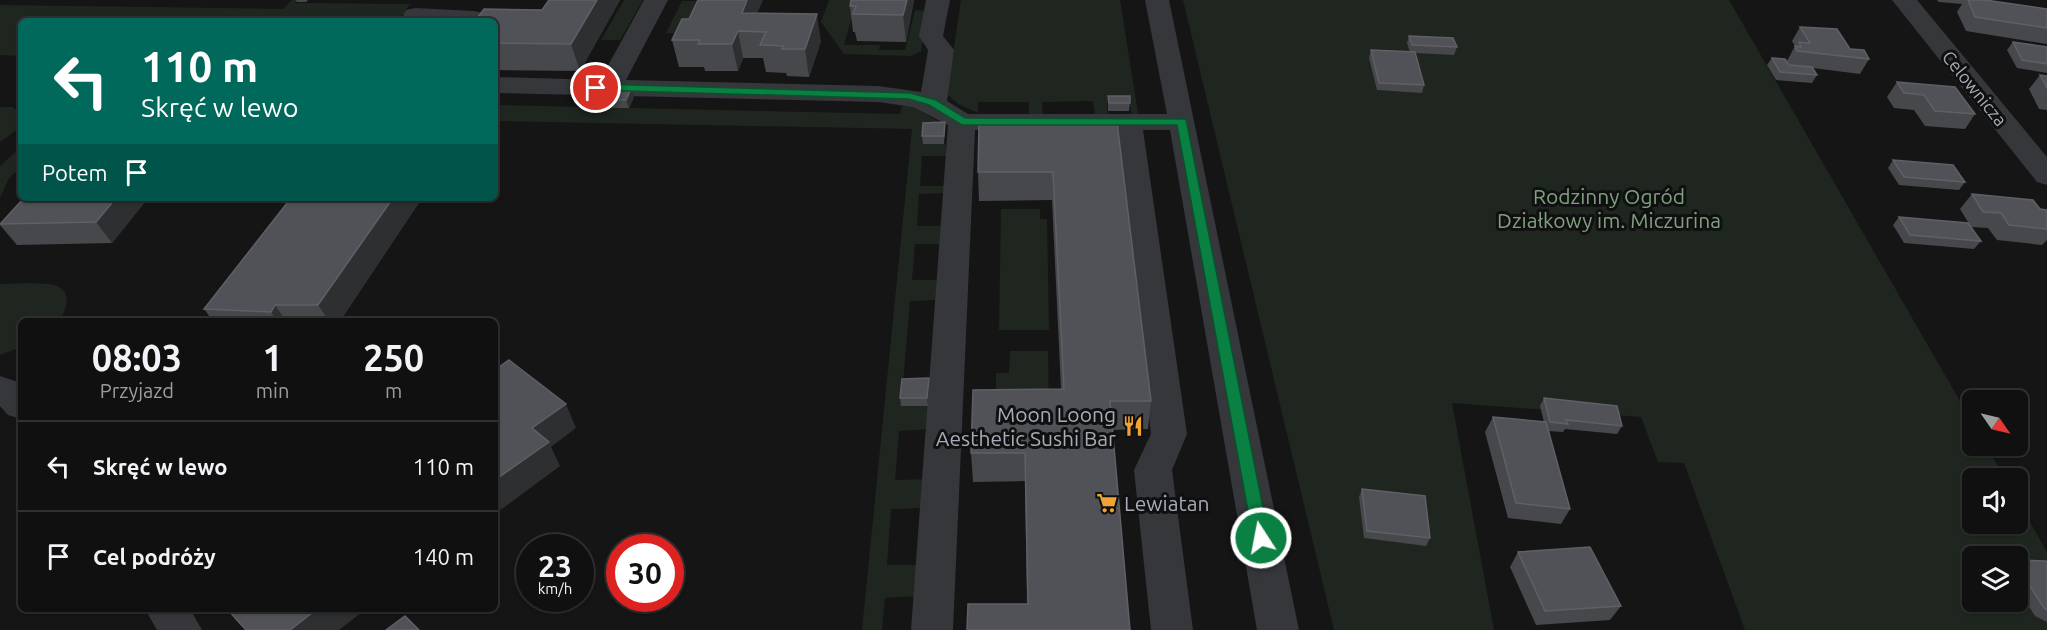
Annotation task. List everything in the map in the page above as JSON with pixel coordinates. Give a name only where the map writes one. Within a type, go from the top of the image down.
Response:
[{"type":"street","points":[[609,88],[656,0]]},
{"type":"street","points":[[933,103],[941,50],[931,36],[938,0]]},
{"type":"street","points":[[1157,0],[1278,630]]},
{"type":"street","name":"Celownicza","points":[[1904,0],[2047,176]]},
{"type":"street","points":[[415,15],[478,13]]},
{"type":"street","points":[[498,85],[910,96],[933,103],[962,122],[1182,122]]},
{"type":"street","points":[[932,630],[962,122]]},
{"type":"street","points":[[1128,123],[1169,434],[1154,470],[1172,630]]},
{"type":"street","points":[[0,389],[7,391],[18,402]]},
{"type":"street","points":[[168,612],[181,630]]},
{"type":"green space","points":[[292,0],[296,0],[295,3],[410,4],[400,18],[18,18],[18,56],[0,55],[0,5],[283,9]]},
{"type":"green space","points":[[624,0],[643,0],[620,40],[601,40]]},
{"type":"green space","points":[[829,0],[857,0],[844,45],[880,45],[879,50],[905,50],[915,10],[929,11],[921,51],[911,56],[844,54],[821,22]]},
{"type":"green space","points":[[961,0],[1120,0],[1138,113],[1132,115],[1130,103],[1107,103],[1108,116],[1095,116],[1093,101],[1042,102],[1043,116],[1029,116],[1029,102],[978,102],[978,113],[958,104],[947,94]]},
{"type":"green space","name":"Rodzinny Ogród Działkowy im. Miczurina","points":[[1183,0],[1729,0],[1962,405],[1962,456],[1992,456],[1999,468],[1962,468],[1962,534],[2028,534],[2028,519],[2047,552],[2047,630],[1745,630],[1684,463],[1658,462],[1641,417],[1452,403],[1494,630],[1334,630]]},
{"type":"green space","points":[[682,1],[704,1],[688,34],[666,33]]},
{"type":"green space","points":[[498,105],[900,114],[902,106],[912,106],[939,122],[939,130],[923,144],[946,144],[947,156],[922,156],[920,186],[945,186],[945,193],[919,194],[917,226],[943,226],[942,244],[915,244],[912,280],[940,280],[938,300],[910,301],[901,406],[931,406],[930,429],[899,431],[895,480],[927,479],[925,508],[891,509],[887,565],[922,565],[920,596],[885,598],[882,630],[862,630],[912,129],[498,121]]},
{"type":"green space","points":[[0,107],[12,107],[18,110],[18,129],[0,142]]},
{"type":"green space","points":[[18,150],[18,170],[9,178],[0,198],[0,166]]},
{"type":"green space","points":[[1001,209],[1040,209],[1040,219],[1047,219],[1049,330],[999,330]]},
{"type":"green space","points":[[0,284],[52,284],[62,289],[67,302],[61,318],[18,318],[18,348],[0,355]]},
{"type":"green space","points":[[1010,351],[1048,351],[1049,409],[996,402],[996,373],[1009,373]]},
{"type":"building","points":[[549,0],[597,0],[571,44],[498,43],[498,18],[477,18],[484,9],[542,10]]},
{"type":"building","points":[[698,0],[747,0],[742,13],[817,14],[805,49],[782,49],[783,46],[760,45],[766,32],[738,31],[732,44],[698,44],[700,40],[672,40],[682,19],[689,19]]},
{"type":"building","points":[[851,0],[907,0],[903,15],[853,14],[856,6],[850,6]]},
{"type":"building","points":[[1968,0],[1985,0],[2047,9],[2047,28],[1975,17]]},
{"type":"building","points":[[1800,27],[1837,29],[1850,49],[1864,50],[1869,59],[1797,51],[1795,46],[1801,47],[1799,42],[1810,43]]},
{"type":"building","points":[[1409,36],[1453,38],[1457,47],[1412,45]]},
{"type":"building","points":[[2013,42],[2047,47],[2047,64],[2022,60]]},
{"type":"building","points":[[1371,50],[1415,52],[1424,85],[1379,83]]},
{"type":"building","points":[[1772,58],[1785,59],[1789,65],[1812,67],[1817,75],[1780,72]]},
{"type":"building","points":[[2040,75],[2047,76],[2047,88]]},
{"type":"building","points":[[1897,82],[1955,87],[1975,114],[1935,111],[1924,95],[1904,93]]},
{"type":"building","points":[[610,88],[631,89],[626,100],[604,100]]},
{"type":"building","points":[[1108,96],[1130,96],[1130,103],[1109,103]]},
{"type":"building","points":[[945,122],[944,136],[922,136],[923,123]]},
{"type":"building","points":[[1117,122],[1151,401],[1110,401],[1130,630],[967,630],[968,604],[1028,604],[1025,453],[971,453],[973,390],[1064,389],[1053,172],[978,172],[979,123]]},
{"type":"building","points":[[1893,160],[1953,165],[1965,182],[1904,177]]},
{"type":"building","points":[[1972,194],[2033,200],[2040,209],[2047,210],[2047,229],[2009,225],[2001,213],[1983,212]]},
{"type":"building","points":[[21,201],[114,201],[96,222],[0,224]]},
{"type":"building","points":[[289,201],[391,201],[318,305],[275,305],[271,312],[204,309]]},
{"type":"building","points":[[1899,217],[1968,223],[1981,241],[1910,235]]},
{"type":"building","points":[[509,360],[566,404],[532,428],[549,442],[498,478],[498,368]]},
{"type":"building","points":[[929,378],[927,398],[900,398],[902,379]]},
{"type":"building","points":[[1544,398],[1617,406],[1622,426],[1566,420],[1568,424],[1550,422]]},
{"type":"building","points":[[1493,417],[1546,422],[1570,509],[1516,503]]},
{"type":"building","points":[[1362,489],[1425,496],[1430,538],[1367,531]]},
{"type":"building","points":[[1590,547],[1621,606],[1545,611],[1518,552]]},
{"type":"building","points":[[2028,560],[2046,561],[2047,563],[2047,610],[2028,583]]},
{"type":"building","points":[[230,612],[313,612],[290,630],[246,630]]},
{"type":"building","points":[[405,616],[419,630],[386,630]]},
{"type":"place","name":"Moon Loong Aesthetic Sushi Bar","points":[[1133,426]]},
{"type":"place","name":"Lewiatan","points":[[1107,503]]},
{"type":"route","points":[[596,88],[910,96],[933,103],[962,122],[1182,122],[1261,538]]}]
